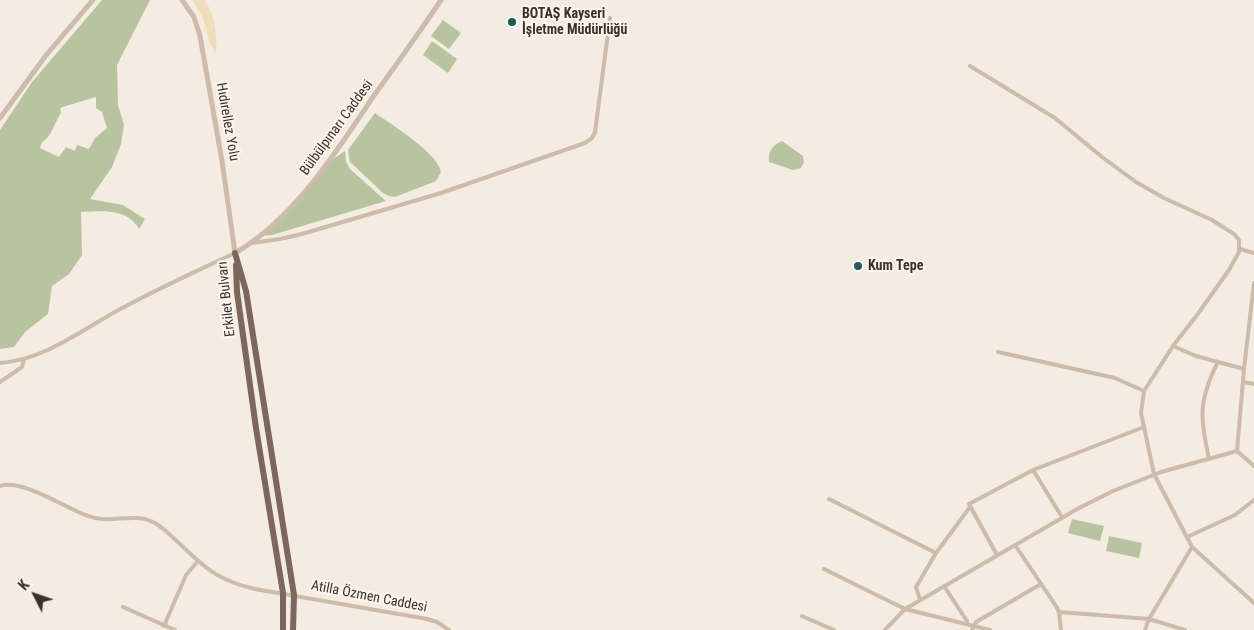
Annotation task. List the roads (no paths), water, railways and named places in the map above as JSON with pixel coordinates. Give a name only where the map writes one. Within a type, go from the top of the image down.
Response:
[{"type":"main road","name":"Erkilet Bulvarı","points":[[235,254],[237,292],[282,593],[283,630]]},
{"type":"main road","name":"Erkilet Bulvarı","points":[[235,254],[246,291],[294,595],[293,630]]},
{"type":"street","points":[[0,118],[42,59],[93,0]]},
{"type":"street","name":"Hıdırellez Yolu","points":[[182,0],[194,17],[200,36],[222,161],[235,254]]},
{"type":"street","name":"Bülbülpınarı Caddesi","points":[[235,254],[252,244],[291,206],[323,169],[441,0]]},
{"type":"street","points":[[252,244],[302,234],[441,193],[589,141],[595,132],[610,18]]},
{"type":"street","points":[[970,66],[1055,118],[1136,182],[1212,220],[1237,238],[1240,249],[1224,278],[1173,346],[1144,391],[1141,408],[1154,474],[1192,547],[1254,603]]},
{"type":"street","points":[[1240,249],[1254,253]]},
{"type":"street","points":[[0,363],[24,358],[56,347],[125,306],[235,254]]},
{"type":"street","points":[[1236,452],[1254,283]]},
{"type":"street","points":[[1173,346],[1196,356],[1244,369]]},
{"type":"street","points":[[998,352],[1115,378],[1144,391]]},
{"type":"street","points":[[0,382],[22,367],[24,358]]},
{"type":"street","points":[[1209,459],[1203,431],[1202,407],[1207,383],[1218,362]]},
{"type":"street","points":[[1244,382],[1254,384]]},
{"type":"street","points":[[920,600],[916,587],[936,553],[970,507],[969,504],[1033,470],[1144,427]]},
{"type":"street","points":[[885,630],[905,609],[1112,491],[1154,474],[1236,452]]},
{"type":"street","points":[[1236,452],[1254,466]]},
{"type":"street","points":[[1033,470],[1062,518]]},
{"type":"street","name":"Atilla Özmen Caddesi","points":[[0,486],[6,484],[40,493],[67,508],[94,518],[107,520],[134,517],[150,520],[164,529],[213,574],[229,582],[255,589],[427,619],[437,622],[449,630]]},
{"type":"street","points":[[829,500],[936,553]]},
{"type":"street","points":[[1187,538],[1235,515],[1254,500]]},
{"type":"street","points":[[970,507],[997,555]]},
{"type":"street","points":[[1015,545],[1059,612],[1062,630]]},
{"type":"street","points":[[1145,630],[1149,619],[1192,547]]},
{"type":"street","points":[[164,626],[186,575],[198,561]]},
{"type":"street","points":[[824,569],[905,609],[967,624],[973,628],[990,630]]},
{"type":"street","points":[[973,628],[976,622],[1041,584]]},
{"type":"street","points":[[944,586],[967,620],[967,624]]},
{"type":"street","points":[[123,607],[175,630]]},
{"type":"street","points":[[1059,612],[1149,619],[1185,630]]},
{"type":"street","points":[[802,616],[834,630]]},
{"type":"place","name":"BOTAŞ Kayseri İşletme Müdürlüğü","points":[[512,22]]},
{"type":"place","name":"Kum Tepe","points":[[858,266]]}]
